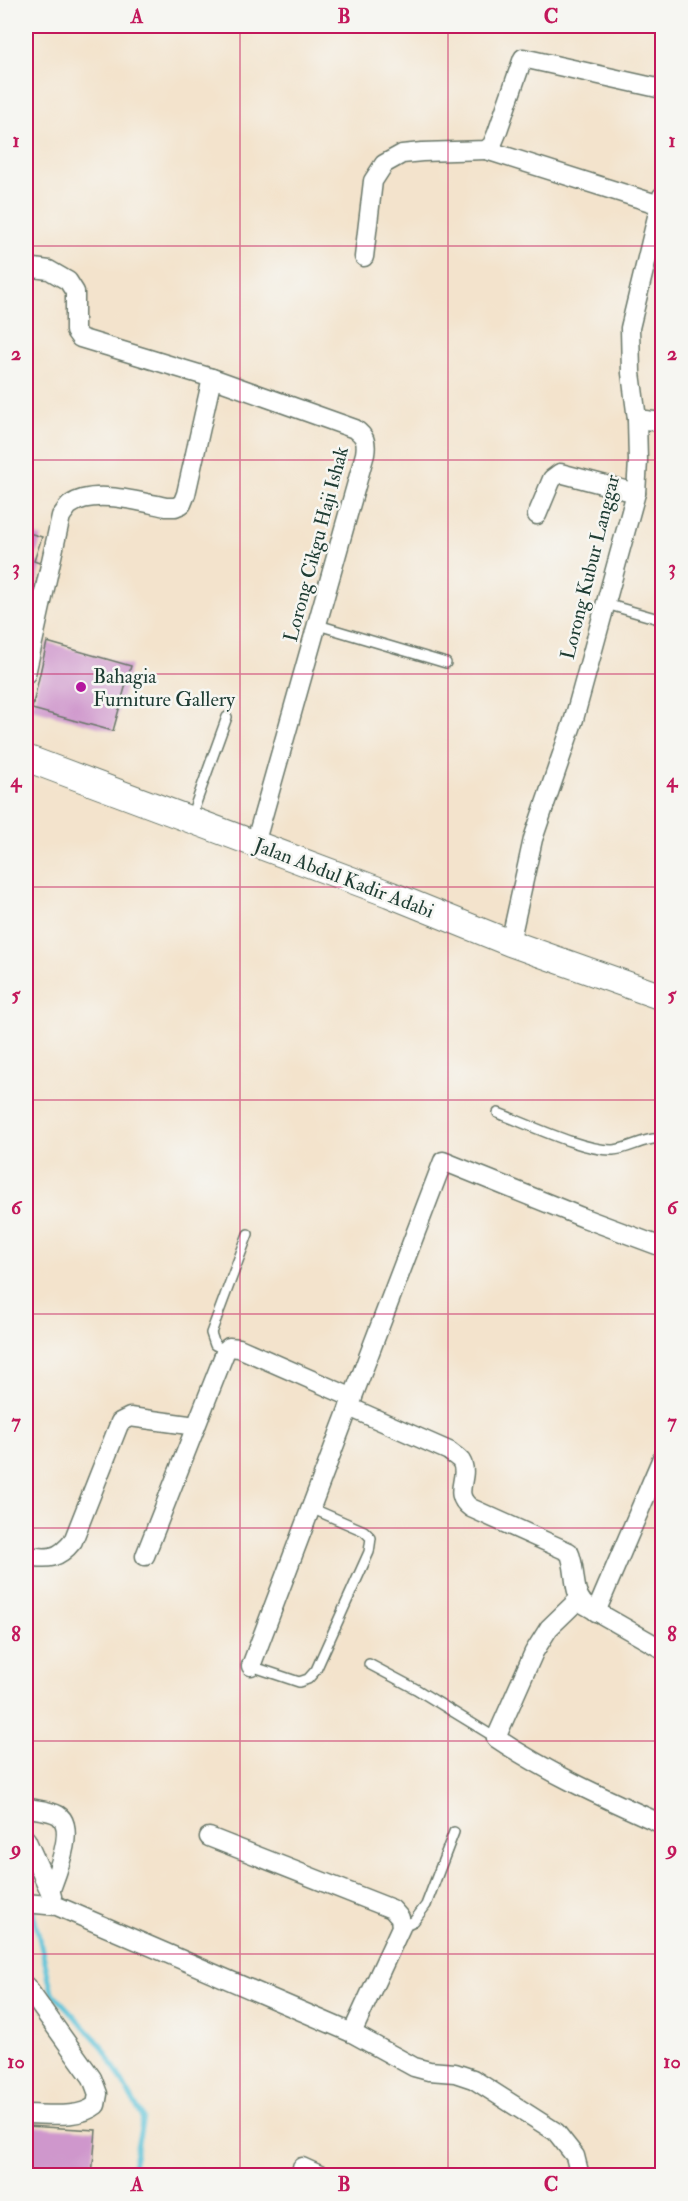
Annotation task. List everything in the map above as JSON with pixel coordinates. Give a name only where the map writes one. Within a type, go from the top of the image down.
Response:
[{"type":"main road","name":"Jalan Abdul Kadir Adabi","points":[[26,758],[510,943],[663,997]]},
{"type":"street","points":[[486,150],[492,145],[497,134],[523,58],[663,89]]},
{"type":"street","points":[[364,257],[373,181],[384,164],[402,154],[486,150],[661,201]]},
{"type":"street","name":"Lorong Kubur Langgar","points":[[510,943],[533,839],[574,719],[636,493],[637,419],[631,373],[630,328],[658,232],[661,201]]},
{"type":"street","points":[[26,267],[50,270],[68,281],[75,292],[75,331],[80,338],[212,378],[182,504],[166,507],[110,497],[87,498],[70,505],[61,516],[26,674]]},
{"type":"street","name":"Lorong Cikgu Haji Ishak","points":[[212,378],[355,429],[363,434],[366,440],[365,454],[255,844]]},
{"type":"street","points":[[637,419],[663,422]]},
{"type":"street","points":[[537,515],[552,479],[560,473],[636,493]]},
{"type":"street","points":[[251,1666],[443,1161],[584,1218],[663,1246]]},
{"type":"street","points":[[145,1556],[226,1350],[229,1347],[239,1348],[449,1451],[460,1460],[463,1468],[461,1492],[463,1502],[471,1508],[570,1552],[574,1562],[579,1599],[596,1612],[663,1649]]},
{"type":"street","points":[[26,1556],[48,1558],[63,1553],[73,1541],[120,1422],[125,1418],[196,1426]]},
{"type":"street","points":[[596,1612],[663,1458]]},
{"type":"street","points":[[579,1599],[549,1628],[534,1652],[496,1738],[519,1753],[602,1797],[663,1824]]},
{"type":"street","points":[[26,1808],[58,1815],[67,1828],[65,1844],[44,1901]]},
{"type":"street","points":[[209,1837],[393,1909],[400,1918],[401,1927],[352,2033]]},
{"type":"street","points":[[26,1839],[44,1901]]},
{"type":"street","points":[[44,1901],[352,2033],[414,2067],[455,2073],[473,2079],[556,2132],[575,2156],[579,2175]]},
{"type":"street","points":[[26,1986],[92,2078],[98,2094],[96,2105],[89,2110],[73,2113],[26,2114]]},
{"type":"street","points":[[302,2167],[322,2175]]},
{"type":"lane","points":[[606,604],[663,620]]},
{"type":"lane","points":[[318,625],[446,663]]},
{"type":"lane","points":[[190,820],[227,717]]},
{"type":"lane","points":[[498,1113],[589,1147],[616,1150],[638,1142],[663,1139]]},
{"type":"lane","points":[[226,1350],[215,1345],[211,1333],[248,1234]]},
{"type":"lane","points":[[251,1666],[299,1682],[308,1679],[316,1670],[369,1552],[371,1538],[364,1531],[311,1508]]},
{"type":"lane","points":[[369,1664],[416,1689],[496,1738]]},
{"type":"lane","points":[[401,1927],[414,1921],[426,1905],[454,1832]]},
{"type":"building","points":[[26,532],[42,537],[34,561],[42,564],[30,602],[26,601]]},
{"type":"building","name":"Bahagia Furniture Gallery","points":[[47,642],[131,666],[113,731],[32,709]]},
{"type":"building","points":[[26,2126],[96,2130],[92,2176],[26,2176]]},
{"type":"waterway","points":[[32,1908],[52,1992],[102,2046],[143,2118],[131,2176]]},
{"type":"place","name":"Bahagia Furniture Gallery","points":[[81,687]]}]
